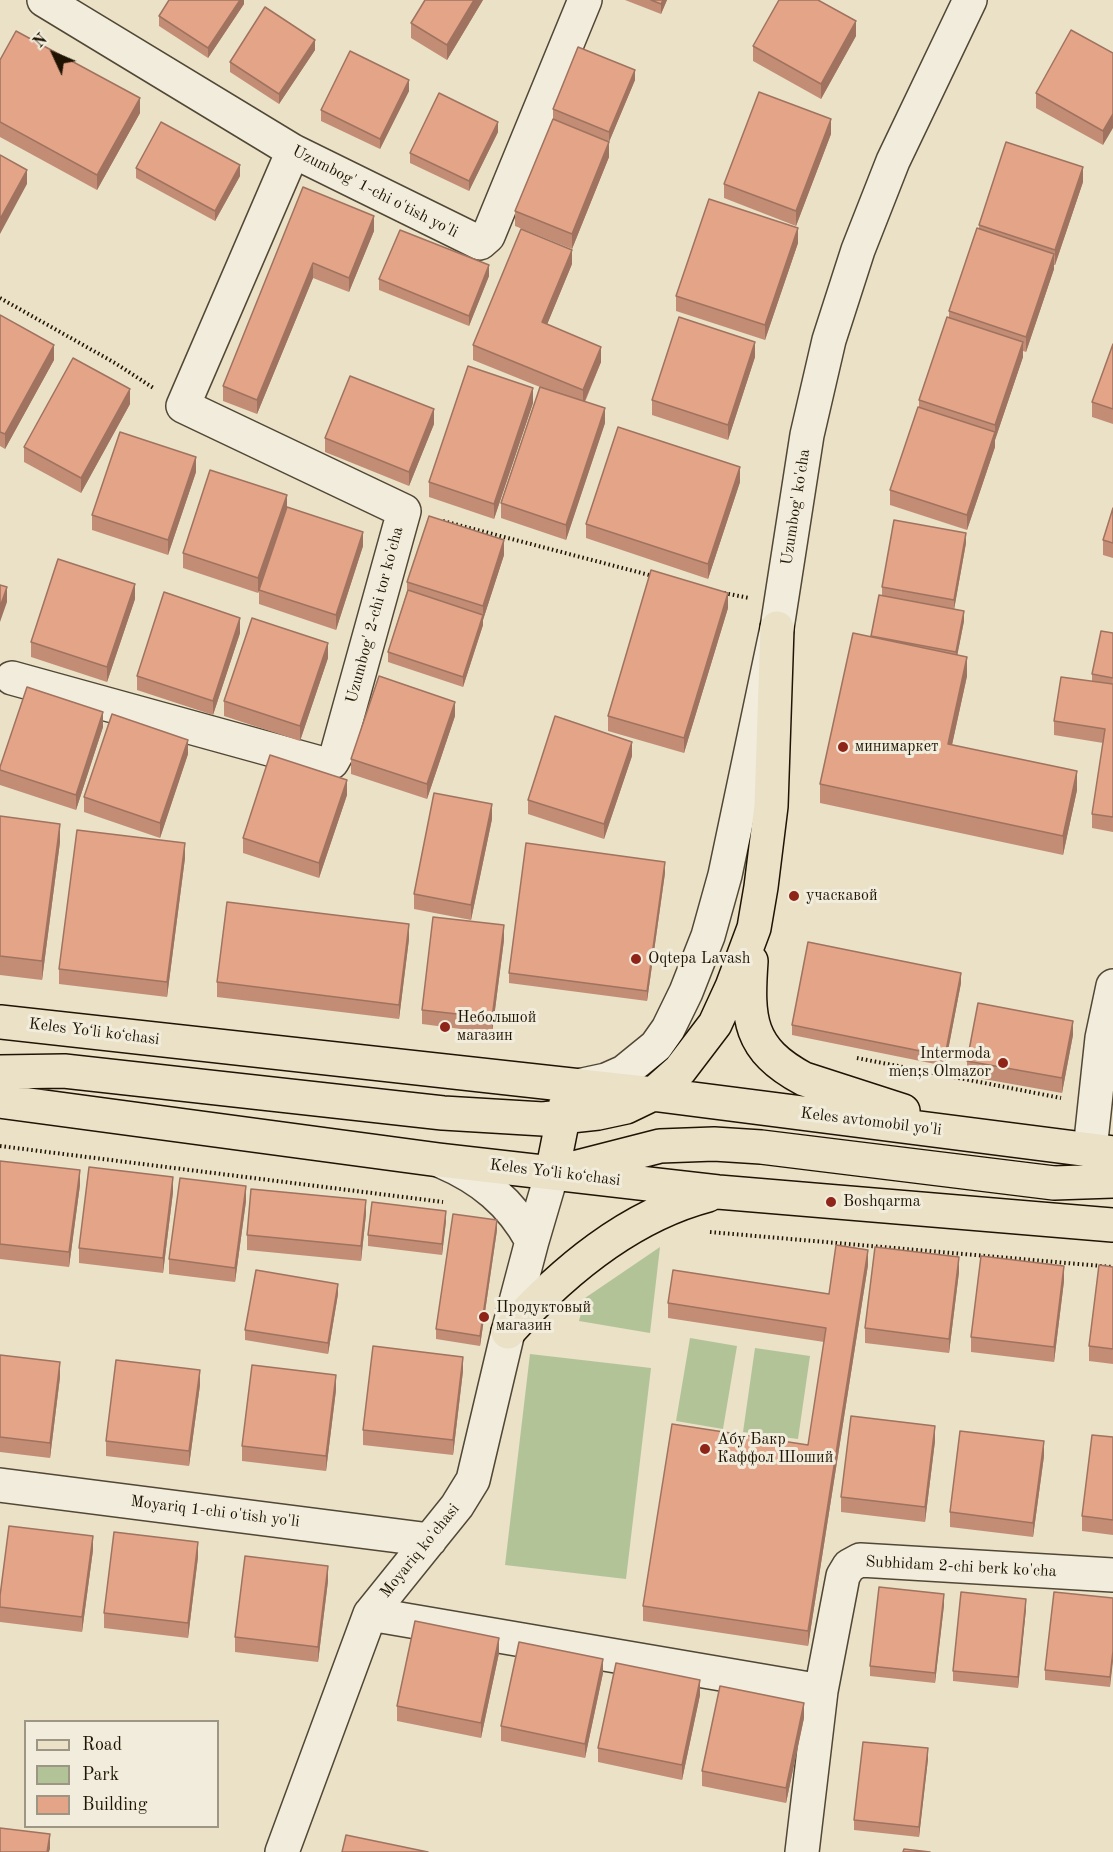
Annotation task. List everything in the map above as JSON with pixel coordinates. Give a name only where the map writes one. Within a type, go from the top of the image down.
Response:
[{"type":"main road","points":[[779,617],[771,807],[754,928],[749,998],[753,1030],[771,1056],[792,1073],[804,1079],[979,1135]]},
{"type":"main road","points":[[566,1102],[598,1113],[626,1107],[653,1094],[680,1070],[715,1024],[732,987],[754,928]]},
{"type":"main road","name":"Keles Yoʻli koʻchasi","points":[[0,1022],[566,1102]]},
{"type":"main road","points":[[0,1072],[64,1071],[443,1113],[543,1119],[566,1102]]},
{"type":"main road","name":"Keles avtomobil yo'li","points":[[653,1094],[1101,1151]]},
{"type":"main road","name":"Uzumbog' ko'cha","points":[[653,1094],[654,1122],[660,1146],[668,1158],[689,1179],[718,1192]]},
{"type":"main road","name":"Keles Yoʻli koʻchasi","points":[[0,1101],[440,1160],[718,1192],[1113,1225]]},
{"type":"main road","points":[[566,1102],[552,1173],[660,1146],[714,1144],[761,1147],[1054,1183],[1113,1181]]},
{"type":"main road","points":[[508,1332],[561,1278],[607,1243],[688,1200],[718,1192]]},
{"type":"street","name":"Uzumbog' 1-chi o'tish yo'li","points":[[44,0],[293,151],[480,243],[488,236],[585,0]]},
{"type":"street","name":"Uzumbog' ko'cha","points":[[566,1102],[624,1072],[656,1046],[668,1029],[694,974],[715,915],[779,617],[807,435],[829,340],[858,250],[893,161],[919,102],[970,0]]},
{"type":"street","points":[[183,406],[293,151]]},
{"type":"street","name":"Uzumbog' 2-chi tor ko'cha","points":[[12,678],[321,763],[332,762],[337,753],[404,511],[183,406]]},
{"type":"street","points":[[1101,1151],[1095,1104],[1102,1038],[1113,986]]},
{"type":"street","name":"Uzumbog' ko'cha","points":[[653,1094],[668,1029]]},
{"type":"street","points":[[440,1160],[473,1177],[501,1198],[523,1225],[532,1241]]},
{"type":"street","name":"Moyariq ko'chasi","points":[[282,1852],[369,1614],[457,1506],[473,1480],[508,1332],[552,1173]]},
{"type":"street","name":"Moyariq 1-chi o'tish yo'li","points":[[0,1485],[430,1540]]},
{"type":"street","name":"Subhidam 2-chi berk ko'cha","points":[[802,1852],[821,1691],[843,1576],[849,1566],[860,1560],[1113,1575]]},
{"type":"street","points":[[369,1614],[821,1691]]},
{"type":"path","points":[[0,298],[115,363],[183,406]]},
{"type":"path","points":[[404,511],[655,577]]},
{"type":"path","points":[[723,592],[779,617]]},
{"type":"path","points":[[849,1056],[1095,1104]]},
{"type":"green space","points":[[660,1247],[650,1333],[579,1321],[585,1298]]},
{"type":"green space","points":[[690,1338],[737,1346],[723,1429],[676,1421]]},
{"type":"green space","points":[[755,1348],[810,1356],[798,1439],[743,1432]]},
{"type":"green space","points":[[530,1354],[651,1368],[626,1579],[505,1565]]},
{"type":"building","points":[[169,0],[240,0],[208,48],[159,16]]},
{"type":"building","points":[[425,0],[474,0],[447,45],[411,23]]},
{"type":"building","points":[[651,0],[663,0],[661,4]]},
{"type":"building","points":[[779,0],[818,0],[856,21],[821,84],[753,46]]},
{"type":"building","points":[[265,7],[315,40],[279,94],[230,62]]},
{"type":"building","points":[[1071,30],[1113,53],[1113,114],[1103,131],[1036,93]]},
{"type":"building","points":[[16,31],[140,98],[97,175],[0,122],[0,60]]},
{"type":"building","points":[[578,47],[635,70],[609,132],[553,109]]},
{"type":"building","points":[[350,51],[409,80],[380,139],[321,110]]},
{"type":"building","points":[[759,92],[831,119],[796,211],[724,184]]},
{"type":"building","points":[[439,93],[498,122],[469,181],[410,153]]},
{"type":"building","points":[[553,119],[609,142],[572,234],[515,211]]},
{"type":"building","points":[[161,122],[240,165],[215,211],[136,168]]},
{"type":"building","points":[[1006,142],[1083,167],[1055,250],[979,225]]},
{"type":"building","points":[[0,155],[27,170],[0,219]]},
{"type":"building","points":[[303,187],[374,216],[349,278],[313,263],[257,400],[223,386]]},
{"type":"building","points":[[709,199],[798,228],[765,325],[676,296]]},
{"type":"building","points":[[977,228],[1054,254],[1026,337],[949,311]]},
{"type":"building","points":[[521,229],[572,250],[542,322],[601,347],[583,390],[473,345]]},
{"type":"building","points":[[400,230],[489,265],[469,316],[379,279]]},
{"type":"building","points":[[0,315],[54,345],[5,434],[0,432]]},
{"type":"building","points":[[679,317],[755,342],[728,425],[652,400]]},
{"type":"building","points":[[947,317],[1023,342],[995,425],[919,400]]},
{"type":"building","points":[[1113,344],[1113,409],[1092,402]]},
{"type":"building","points":[[73,358],[130,389],[81,478],[24,447]]},
{"type":"building","points":[[468,366],[533,388],[494,504],[429,482]]},
{"type":"building","points":[[350,376],[434,409],[409,472],[325,438]]},
{"type":"building","points":[[540,387],[605,408],[566,525],[501,503]]},
{"type":"building","points":[[918,407],[995,432],[967,515],[890,490]]},
{"type":"building","points":[[618,427],[740,467],[708,564],[586,524]]},
{"type":"building","points":[[120,432],[196,457],[168,540],[92,515]]},
{"type":"building","points":[[210,470],[287,495],[258,578],[183,553]]},
{"type":"building","points":[[287,507],[363,532],[336,615],[259,590]]},
{"type":"building","points":[[1113,508],[1113,543],[1103,540]]},
{"type":"building","points":[[429,516],[504,540],[483,606],[407,582]]},
{"type":"building","points":[[894,520],[966,533],[954,600],[882,587]]},
{"type":"building","points":[[58,559],[135,584],[107,667],[31,642]]},
{"type":"building","points":[[651,570],[728,593],[684,738],[608,716]]},
{"type":"building","points":[[0,585],[7,587],[0,607]]},
{"type":"building","points":[[408,590],[483,615],[463,677],[388,652]]},
{"type":"building","points":[[164,592],[240,618],[213,701],[137,676]]},
{"type":"building","points":[[879,595],[964,611],[956,652],[871,636]]},
{"type":"building","points":[[252,618],[328,643],[300,726],[224,701]]},
{"type":"building","points":[[1101,631],[1113,633],[1113,678],[1092,674]]},
{"type":"building","points":[[853,633],[967,657],[948,744],[1077,771],[1063,836],[820,784]]},
{"type":"building","points":[[379,676],[455,702],[427,784],[351,759]]},
{"type":"building","points":[[1061,677],[1113,684],[1113,817],[1092,814],[1105,729],[1054,721]]},
{"type":"building","points":[[27,687],[103,712],[76,795],[0,770]]},
{"type":"building","points":[[112,714],[188,740],[160,823],[84,797]]},
{"type":"building","points":[[555,716],[632,742],[604,824],[528,800]]},
{"type":"building","points":[[270,755],[347,780],[319,863],[243,838]]},
{"type":"building","points":[[434,793],[492,804],[471,905],[414,894]]},
{"type":"building","points":[[0,816],[60,824],[42,961],[0,956]]},
{"type":"building","points":[[77,830],[185,843],[167,982],[59,969]]},
{"type":"building","points":[[526,843],[665,862],[647,991],[509,973]]},
{"type":"building","points":[[227,902],[409,924],[399,1005],[217,982]]},
{"type":"building","points":[[433,917],[504,925],[492,1018],[422,1010]]},
{"type":"building","points":[[808,942],[961,973],[945,1056],[792,1025]]},
{"type":"building","points":[[978,1003],[1073,1021],[1062,1078],[967,1061]]},
{"type":"building","points":[[0,1161],[80,1170],[69,1252],[0,1244]]},
{"type":"building","points":[[89,1167],[173,1177],[163,1258],[79,1248]]},
{"type":"building","points":[[180,1178],[246,1186],[235,1268],[169,1259]]},
{"type":"building","points":[[251,1189],[366,1200],[361,1246],[247,1235]]},
{"type":"building","points":[[372,1202],[446,1211],[442,1244],[368,1235]]},
{"type":"building","points":[[453,1214],[497,1220],[480,1336],[436,1329]]},
{"type":"building","name":"Абу Бакр Каффол Шоший","points":[[836,1245],[868,1250],[808,1631],[643,1606],[672,1424],[808,1445],[826,1328],[668,1303],[673,1270],[829,1294]]},
{"type":"building","points":[[875,1247],[959,1257],[949,1339],[865,1328]]},
{"type":"building","points":[[981,1256],[1064,1266],[1054,1347],[971,1337]]},
{"type":"building","points":[[1099,1265],[1113,1267],[1113,1349],[1089,1346]]},
{"type":"building","points":[[256,1270],[338,1284],[328,1343],[245,1330]]},
{"type":"building","points":[[373,1346],[463,1357],[453,1440],[363,1430]]},
{"type":"building","points":[[0,1355],[60,1362],[50,1443],[0,1437]]},
{"type":"building","points":[[116,1360],[200,1370],[189,1451],[106,1441]]},
{"type":"building","points":[[252,1365],[336,1375],[326,1456],[242,1446]]},
{"type":"building","points":[[851,1416],[935,1426],[925,1507],[841,1497]]},
{"type":"building","points":[[960,1431],[1044,1441],[1033,1523],[950,1512]]},
{"type":"building","points":[[1092,1435],[1113,1437],[1113,1520],[1082,1516]]},
{"type":"building","points":[[9,1526],[93,1536],[82,1617],[0,1607]]},
{"type":"building","points":[[114,1532],[198,1542],[188,1623],[104,1613]]},
{"type":"building","points":[[245,1556],[328,1566],[318,1647],[235,1637]]},
{"type":"building","points":[[879,1587],[944,1594],[935,1673],[870,1666]]},
{"type":"building","points":[[961,1592],[1026,1599],[1018,1677],[953,1671]]},
{"type":"building","points":[[1054,1592],[1113,1598],[1113,1651],[1110,1677],[1045,1670]]},
{"type":"building","points":[[415,1621],[499,1638],[481,1723],[397,1706]]},
{"type":"building","points":[[519,1642],[603,1659],[585,1744],[501,1726]]},
{"type":"building","points":[[616,1663],[700,1680],[682,1765],[598,1748]]},
{"type":"building","points":[[720,1686],[804,1703],[786,1788],[702,1771]]},
{"type":"building","points":[[863,1742],[928,1748],[919,1827],[854,1820]]},
{"type":"building","points":[[0,1828],[50,1834],[47,1852],[0,1852]]},
{"type":"building","points":[[346,1835],[428,1852],[342,1852]]},
{"type":"building","points":[[904,1849],[930,1852],[903,1852]]},
{"type":"place","name":"минимаркет","points":[[843,747]]},
{"type":"place","name":"учаскавой","points":[[794,896]]},
{"type":"place","name":"Oqtepa Lavash","points":[[636,959]]},
{"type":"place","name":"Небольшой магазин","points":[[445,1027]]},
{"type":"place","name":"Intermoda men;s Olmazor","points":[[1003,1063]]},
{"type":"place","name":"Boshqarma","points":[[831,1202]]},
{"type":"place","name":"Продуктовый магазин","points":[[484,1317]]},
{"type":"place","name":"Абу Бакр Каффол Шоший","points":[[705,1449]]}]
